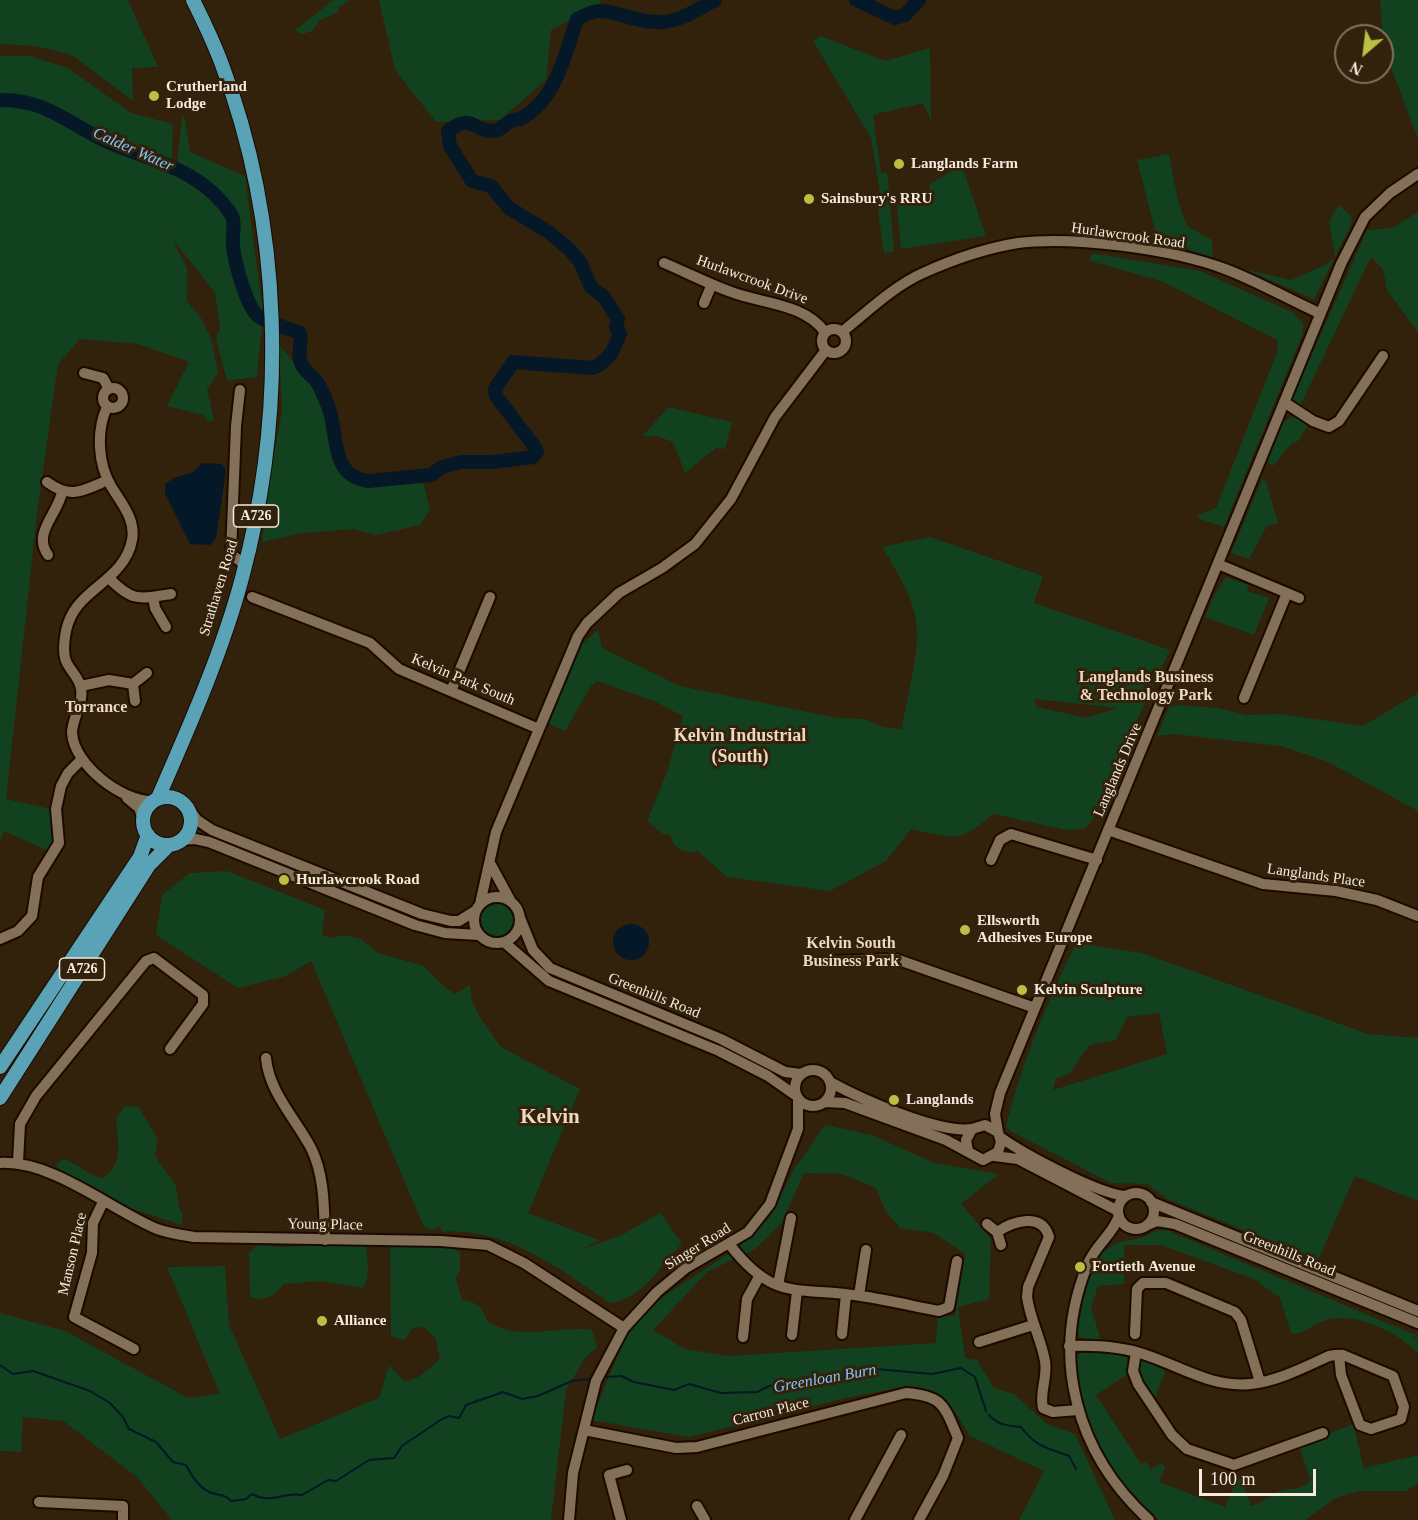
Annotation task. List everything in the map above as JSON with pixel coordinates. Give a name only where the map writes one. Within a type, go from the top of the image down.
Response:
[{"type":"main road","name":"Strathaven Road","points":[[155,800],[180,749],[228,623],[245,565],[264,466],[272,359],[271,296],[253,171],[221,62],[193,0]]},
{"type":"main road","name":"Strathaven Road","points":[[176,798],[175,782],[180,749]]},
{"type":"main road","points":[[155,800],[176,798],[189,809]]},
{"type":"main road","name":"A726","points":[[143,819],[155,800]]},
{"type":"main road","name":"A726","points":[[0,1098],[144,872],[191,826],[189,809]]},
{"type":"main road","points":[[143,819],[148,835],[159,843],[175,842]]},
{"type":"main road","name":"A726","points":[[0,1067],[140,856],[148,835]]},
{"type":"street","points":[[1319,313],[1365,217],[1390,193],[1418,174]]},
{"type":"street","name":"Hurlawcrook Road","points":[[842,332],[871,308],[921,273],[983,251],[1019,243],[1071,242],[1172,255],[1224,269],[1319,313]]},
{"type":"street","name":"Hurlawcrook Drive","points":[[664,263],[738,294],[788,308],[816,320],[825,332]]},
{"type":"street","points":[[704,303],[712,284]]},
{"type":"street","name":"Langlands Drive","points":[[974,1128],[996,1105],[1319,313]]},
{"type":"street","points":[[832,329],[842,332],[846,338],[844,349],[833,354],[826,350],[822,343],[825,332],[832,329]]},
{"type":"street","points":[[491,865],[518,910],[520,918],[514,936],[504,942],[489,942],[479,935],[474,924],[491,865],[490,853],[496,832],[578,636],[587,623],[619,593],[662,568],[695,544],[731,499],[775,417],[826,350]]},
{"type":"street","points":[[1284,402],[1329,427],[1339,421],[1383,356]]},
{"type":"street","points":[[84,373],[103,378],[109,388],[118,390],[123,400],[117,408],[107,407]]},
{"type":"street","points":[[109,388],[103,395],[107,407],[100,436],[100,452],[108,480],[125,508],[133,529],[124,561],[78,607],[68,622],[66,661],[81,686],[82,695],[72,733],[82,759],[114,789],[139,808],[143,819]]},
{"type":"street","points":[[240,390],[236,426],[231,554],[245,565]]},
{"type":"street","points":[[47,483],[62,492],[80,491],[108,480]]},
{"type":"street","points":[[48,555],[43,548],[42,537],[58,507],[62,492]]},
{"type":"street","points":[[1218,564],[1299,598]]},
{"type":"street","points":[[109,578],[129,596],[153,597],[171,594]]},
{"type":"street","points":[[1245,699],[1287,593]]},
{"type":"street","points":[[153,597],[155,608],[166,627]]},
{"type":"street","name":"Kelvin Park South","points":[[252,597],[370,643],[399,669],[538,729]]},
{"type":"street","points":[[451,691],[490,597]]},
{"type":"street","points":[[81,686],[109,680],[133,684],[147,674]]},
{"type":"street","points":[[133,684],[135,701]]},
{"type":"street","points":[[0,939],[18,931],[32,916],[38,878],[59,843],[56,809],[61,786],[68,773],[82,759]]},
{"type":"street","points":[[122,794],[140,801],[155,800]]},
{"type":"street","points":[[189,809],[197,820],[212,830],[379,899],[444,921],[459,921],[494,897],[510,900]]},
{"type":"street","name":"Langlands Place","points":[[1108,830],[1263,884],[1336,891],[1377,900],[1418,916]]},
{"type":"street","points":[[991,860],[1000,840],[1011,834],[1097,860]]},
{"type":"street","points":[[175,842],[195,839],[209,842],[415,925],[445,933],[479,935]]},
{"type":"street","name":"Greenhills Road","points":[[520,918],[529,943],[538,957],[550,968],[729,1043],[785,1072],[801,1074]]},
{"type":"street","name":"Greenhills Road","points":[[504,942],[549,981],[719,1051],[768,1076],[797,1097]]},
{"type":"street","points":[[18,1162],[20,1124],[36,1095],[146,961],[154,958],[203,995],[203,1004],[170,1049]]},
{"type":"street","points":[[830,961],[896,959],[1035,1008]]},
{"type":"street","points":[[266,1058],[268,1076],[312,1150],[322,1187],[325,1240]]},
{"type":"street","points":[[1106,1239],[1147,1226],[1153,1217],[1152,1202],[1137,1193],[1126,1196],[1108,1192],[1020,1150],[990,1126],[957,1131],[922,1120],[830,1082],[824,1074],[815,1070],[801,1074],[795,1083],[797,1097],[806,1106],[845,1103],[968,1151],[983,1160],[994,1156],[1018,1159],[1118,1214],[1124,1225],[1133,1229]]},
{"type":"street","points":[[821,1104],[831,1092],[830,1082]]},
{"type":"street","name":"Singer Road","points":[[797,1097],[798,1129]]},
{"type":"street","name":"Singer Road","points":[[569,1520],[573,1473],[596,1381],[624,1328],[657,1293],[686,1268],[730,1245],[748,1232],[770,1204],[798,1129],[821,1104]]},
{"type":"street","name":"Langlands Drive","points":[[996,1105],[999,1134]]},
{"type":"street","points":[[968,1151],[966,1140],[974,1128]]},
{"type":"street","points":[[994,1156],[1000,1148],[999,1134]]},
{"type":"street","name":"Young Place","points":[[0,1163],[18,1162],[45,1171],[159,1230],[194,1237],[441,1241],[488,1245],[524,1263],[624,1328]]},
{"type":"street","points":[[1126,1196],[1106,1239],[1094,1250],[1086,1268],[1071,1319],[1069,1346],[1082,1426],[1114,1483],[1149,1520]]},
{"type":"street","name":"Manson Place","points":[[103,1202],[93,1223],[92,1253],[74,1317],[134,1349]]},
{"type":"street","name":"Greenhills Road","points":[[1152,1202],[1418,1311]]},
{"type":"street","points":[[778,1285],[791,1218]]},
{"type":"street","points":[[997,1232],[1014,1221],[1041,1224],[1048,1232],[1049,1237],[1028,1287],[1027,1297],[1045,1362],[1046,1376],[1040,1397],[1043,1408],[1053,1413],[1078,1410]]},
{"type":"street","name":"Greenhills Road","points":[[1147,1226],[1158,1221],[1175,1224],[1418,1323]]},
{"type":"street","points":[[987,1224],[997,1232],[1001,1245]]},
{"type":"street","points":[[730,1245],[748,1268],[759,1277],[778,1285],[797,1291],[859,1295],[939,1311],[949,1307],[957,1261]]},
{"type":"street","points":[[859,1295],[866,1250]]},
{"type":"street","points":[[742,1337],[747,1299],[759,1277]]},
{"type":"street","points":[[1136,1334],[1137,1289],[1143,1283],[1166,1283],[1235,1312],[1241,1320],[1260,1382]]},
{"type":"street","points":[[792,1335],[797,1291]]},
{"type":"street","points":[[842,1334],[846,1295]]},
{"type":"street","points":[[979,1342],[1034,1325]]},
{"type":"street","points":[[1069,1346],[1100,1346],[1136,1352],[1202,1378],[1234,1384],[1260,1382],[1339,1354],[1393,1376],[1404,1407],[1401,1419],[1371,1429],[1360,1425],[1341,1375],[1339,1354]]},
{"type":"street","points":[[1136,1352],[1133,1371],[1138,1384],[1172,1436],[1186,1449],[1224,1464],[1238,1465],[1323,1433]]},
{"type":"street","name":"Carron Place","points":[[584,1430],[676,1448],[697,1447],[906,1393],[925,1395],[944,1405],[958,1438],[943,1476],[919,1520]]},
{"type":"street","points":[[855,1520],[901,1435]]},
{"type":"street","points":[[621,1520],[609,1475],[627,1470]]},
{"type":"street","points":[[39,1502],[123,1506],[123,1520]]},
{"type":"street","points":[[697,1506],[705,1520]]},
{"type":"green space","points":[[0,0],[128,0],[158,67],[132,68],[133,101],[72,55],[35,46],[0,44]]},
{"type":"green space","points":[[333,0],[350,0],[339,7],[338,12],[319,21],[314,29],[301,34],[295,30]]},
{"type":"green space","points":[[379,0],[599,0],[601,4],[551,30],[546,80],[500,120],[436,122],[395,70]]},
{"type":"green space","points":[[1380,0],[1418,0],[1418,139],[1394,75],[1394,24],[1382,24]]},
{"type":"green space","points":[[821,36],[885,61],[930,48],[931,121],[923,103],[873,115],[881,173],[887,173],[888,179],[894,252],[884,253],[878,211],[881,199],[871,138],[813,41]]},
{"type":"green space","points":[[0,56],[29,56],[68,68],[131,113],[173,124],[172,156],[167,173],[180,173],[206,186],[233,217],[233,243],[238,281],[259,309],[238,262],[237,215],[210,185],[177,164],[182,116],[185,118],[190,152],[245,176],[263,313],[257,377],[227,381],[216,339],[220,328],[215,293],[172,238],[187,269],[187,301],[201,318],[211,338],[218,373],[207,389],[214,420],[209,422],[203,415],[167,406],[189,362],[138,344],[80,339],[58,364],[37,514],[6,799],[51,809],[54,843],[48,851],[4,831],[0,842]]},
{"type":"green space","points":[[1169,154],[1178,201],[1187,226],[1212,240],[1213,258],[1157,238],[1137,160]]},
{"type":"green space","points":[[958,167],[963,169],[986,236],[901,249],[896,194],[930,191],[930,184]]},
{"type":"green space","points":[[1339,205],[1352,217],[1351,225],[1335,257],[1329,221]]},
{"type":"green space","points":[[1418,212],[1418,332],[1387,290],[1383,269],[1371,257],[1299,408],[1292,399],[1367,230],[1392,228]]},
{"type":"green space","points":[[1092,253],[1200,271],[1292,312],[1303,323],[1303,333],[1224,527],[1199,519],[1198,515],[1216,508],[1278,350],[1277,340],[1161,281],[1090,261]]},
{"type":"green space","points":[[1335,257],[1314,299],[1244,269],[1291,280],[1325,265]]},
{"type":"green space","points":[[279,344],[312,385],[324,416],[328,441],[346,476],[367,488],[410,476],[424,485],[430,510],[420,525],[376,535],[354,529],[303,533],[262,542],[267,489],[282,411]]},
{"type":"green space","points":[[669,407],[732,422],[725,449],[716,448],[685,473],[673,442],[657,436],[642,436]]},
{"type":"green space","points":[[1294,416],[1310,422],[1298,441],[1292,443],[1273,466],[1267,462],[1275,434],[1287,419]]},
{"type":"green space","points":[[1262,479],[1266,481],[1278,523],[1267,526],[1249,559],[1231,553]]},
{"type":"green space","points":[[930,537],[1043,576],[1034,603],[1170,650],[1124,748],[1101,810],[1084,829],[1066,830],[993,814],[972,831],[963,835],[937,835],[911,829],[886,861],[830,891],[727,877],[698,851],[688,852],[680,849],[674,844],[670,835],[663,834],[647,821],[667,772],[683,716],[654,701],[597,681],[591,686],[565,731],[549,724],[582,644],[598,630],[602,648],[680,686],[837,718],[864,719],[883,727],[902,729],[916,654],[916,621],[910,598],[882,547]],"holes":[[[1034,699],[1118,708],[1086,718],[1037,707]]]},
{"type":"green space","points":[[1226,577],[1249,585],[1247,591],[1269,598],[1254,635],[1205,617],[1215,594]]},
{"type":"green space","points":[[1418,693],[1418,811],[1328,762],[1281,746],[1173,734],[1157,736],[1169,707],[1178,705],[1218,708],[1247,715],[1281,714],[1363,726]]},
{"type":"green space","points":[[227,871],[325,910],[322,935],[332,938],[344,935],[361,939],[378,953],[424,966],[442,985],[455,994],[470,985],[472,1000],[479,1016],[501,1047],[580,1089],[528,1213],[599,1240],[583,1249],[622,1235],[660,1213],[682,1243],[659,1271],[631,1295],[610,1303],[552,1264],[510,1243],[466,1232],[442,1232],[439,1226],[432,1230],[424,1227],[311,961],[286,976],[238,988],[156,935],[162,895],[190,873]]},
{"type":"green space","points":[[497,904],[508,909],[513,920],[508,931],[497,936],[486,931],[481,920],[486,909]]},
{"type":"green space","points":[[1076,943],[1142,953],[1368,1034],[1418,1038],[1418,1201],[1355,1176],[1318,1260],[1167,1199],[1147,1184],[1111,1183],[1012,1132],[1006,1127],[1019,1079],[1036,1033]],"holes":[[[1159,1013],[1167,1054],[1053,1090],[1056,1078],[1068,1075],[1090,1045],[1116,1040],[1127,1017]]]},
{"type":"green space","points":[[125,1106],[139,1107],[158,1140],[155,1156],[176,1186],[179,1208],[183,1213],[182,1225],[124,1206],[57,1169],[57,1164],[63,1159],[98,1177],[103,1178],[110,1172],[118,1151],[116,1118]]},
{"type":"green space","points":[[825,1125],[872,1135],[934,1163],[999,1174],[961,1204],[991,1239],[989,1299],[958,1307],[965,1358],[977,1360],[994,1388],[1014,1394],[1047,1424],[1075,1434],[1115,1520],[1019,1520],[1044,1471],[970,1436],[955,1412],[934,1393],[909,1386],[845,1398],[689,1437],[591,1420],[624,1340],[641,1316],[664,1296],[740,1246],[770,1217],[793,1171]],"holes":[[[804,1173],[842,1174],[876,1188],[885,1210],[900,1228],[934,1233],[965,1254],[955,1316],[938,1316],[936,1343],[728,1356],[685,1349],[653,1330],[707,1272],[755,1249],[781,1224]]]},
{"type":"green space","points":[[1166,1230],[1418,1336],[1418,1338],[1410,1335],[1418,1340],[1418,1353],[1386,1330],[1359,1320],[1333,1319],[1321,1322],[1303,1332],[1291,1333],[1280,1298],[1254,1279],[1161,1245],[1124,1245],[1124,1284],[1098,1286],[1091,1308],[1101,1340],[1081,1338],[1077,1331],[1087,1283],[1099,1255],[1116,1243]]},
{"type":"green space","points":[[358,1244],[366,1247],[368,1273],[363,1288],[321,1281],[284,1284],[269,1297],[250,1297],[249,1253],[258,1245],[283,1247]]},
{"type":"green space","points":[[390,1246],[449,1246],[460,1252],[460,1269],[456,1279],[462,1300],[479,1306],[487,1321],[500,1327],[525,1332],[592,1330],[597,1347],[585,1358],[566,1390],[551,1520],[172,1520],[137,1477],[63,1421],[23,1417],[21,1452],[0,1451],[0,1313],[65,1331],[188,1398],[220,1394],[167,1267],[225,1266],[229,1325],[280,1439],[379,1398],[389,1365],[405,1382],[420,1376],[440,1359],[435,1337],[422,1326],[412,1329],[405,1340],[391,1336]]},
{"type":"green space","points":[[1081,1352],[1127,1355],[1128,1374],[1096,1395],[1141,1464],[1146,1462],[1151,1469],[1161,1463],[1165,1467],[1159,1482],[1225,1507],[1237,1480],[1241,1478],[1251,1506],[1278,1492],[1296,1489],[1311,1481],[1299,1446],[1353,1424],[1364,1468],[1418,1455],[1418,1483],[1406,1491],[1358,1491],[1336,1498],[1305,1520],[1159,1520],[1143,1507],[1116,1476],[1096,1441],[1083,1403],[1076,1370],[1076,1362]]},
{"type":"green space","points":[[1144,1360],[1166,1370],[1154,1400],[1140,1375],[1140,1363]]},
{"type":"water","points":[[202,463],[222,464],[226,471],[216,538],[210,545],[190,544],[165,493],[165,484],[174,478],[193,472]]},
{"type":"water","points":[[631,924],[644,929],[649,942],[644,955],[631,960],[618,955],[613,942],[618,929]]},
{"type":"waterway","name":"Calder Water","points":[[0,100],[17,101],[45,108],[108,142],[176,169],[206,187],[231,214],[234,225],[233,245],[236,261],[241,282],[254,311],[268,321],[300,333],[301,364],[317,382],[325,398],[331,414],[337,451],[347,471],[369,481],[431,475],[442,467],[461,462],[493,462],[533,457],[537,452],[534,446],[496,396],[495,389],[513,362],[592,368],[611,354],[620,334],[616,327],[618,319],[604,297],[591,287],[580,262],[570,250],[550,233],[509,208],[491,186],[472,181],[450,146],[448,131],[462,123],[494,131],[532,111],[551,89],[577,19],[582,16],[606,11],[645,21],[663,22],[684,17],[715,0]]},
{"type":"waterway","name":"Calder Water","points":[[856,0],[895,18],[905,15],[919,0]]},
{"type":"waterway","name":"Greenloan Burn","points":[[0,1365],[13,1374],[33,1371],[90,1391],[110,1403],[123,1417],[129,1429],[156,1442],[173,1462],[186,1465],[205,1490],[231,1501],[246,1499],[252,1494],[266,1498],[302,1495],[328,1480],[336,1481],[369,1460],[394,1458],[402,1446],[442,1419],[449,1416],[459,1418],[466,1405],[503,1392],[522,1399],[538,1396],[572,1381],[589,1379]]},
{"type":"waterway","name":"Greenloan Burn","points":[[605,1377],[621,1376],[634,1382],[674,1390],[689,1384],[721,1393],[757,1392],[769,1386],[788,1383],[806,1386],[838,1375],[847,1376],[876,1369],[932,1374],[961,1368],[975,1377],[986,1411]]},
{"type":"waterway","name":"Greenloan Burn","points":[[989,1415],[996,1421],[1021,1427],[1037,1443],[1069,1456],[1076,1469]]},
{"type":"place","name":"Crutherland Lodge","points":[[154,96]]},
{"type":"place","name":"Langlands Farm","points":[[899,164]]},
{"type":"place","name":"Sainsbury's RRU","points":[[809,199]]},
{"type":"place","name":"Hurlawcrook Road","points":[[284,880]]},
{"type":"place","name":"Ellsworth Adhesives Europe","points":[[965,930]]},
{"type":"place","name":"Kelvin Sculpture","points":[[1022,990]]},
{"type":"place","name":"Langlands","points":[[894,1100]]},
{"type":"place","name":"Fortieth Avenue","points":[[1080,1267]]},
{"type":"place","name":"Alliance","points":[[322,1321]]},
{"type":"district","name":"Langlands Business & Technology Park","points":[[1146,687]]},
{"type":"district","name":"Torrance","points":[[96,708]]},
{"type":"district","name":"Kelvin Industrial (South)","points":[[740,746]]},
{"type":"district","name":"Kelvin South Business Park","points":[[851,953]]},
{"type":"district","name":"Kelvin","points":[[550,1118]]}]
